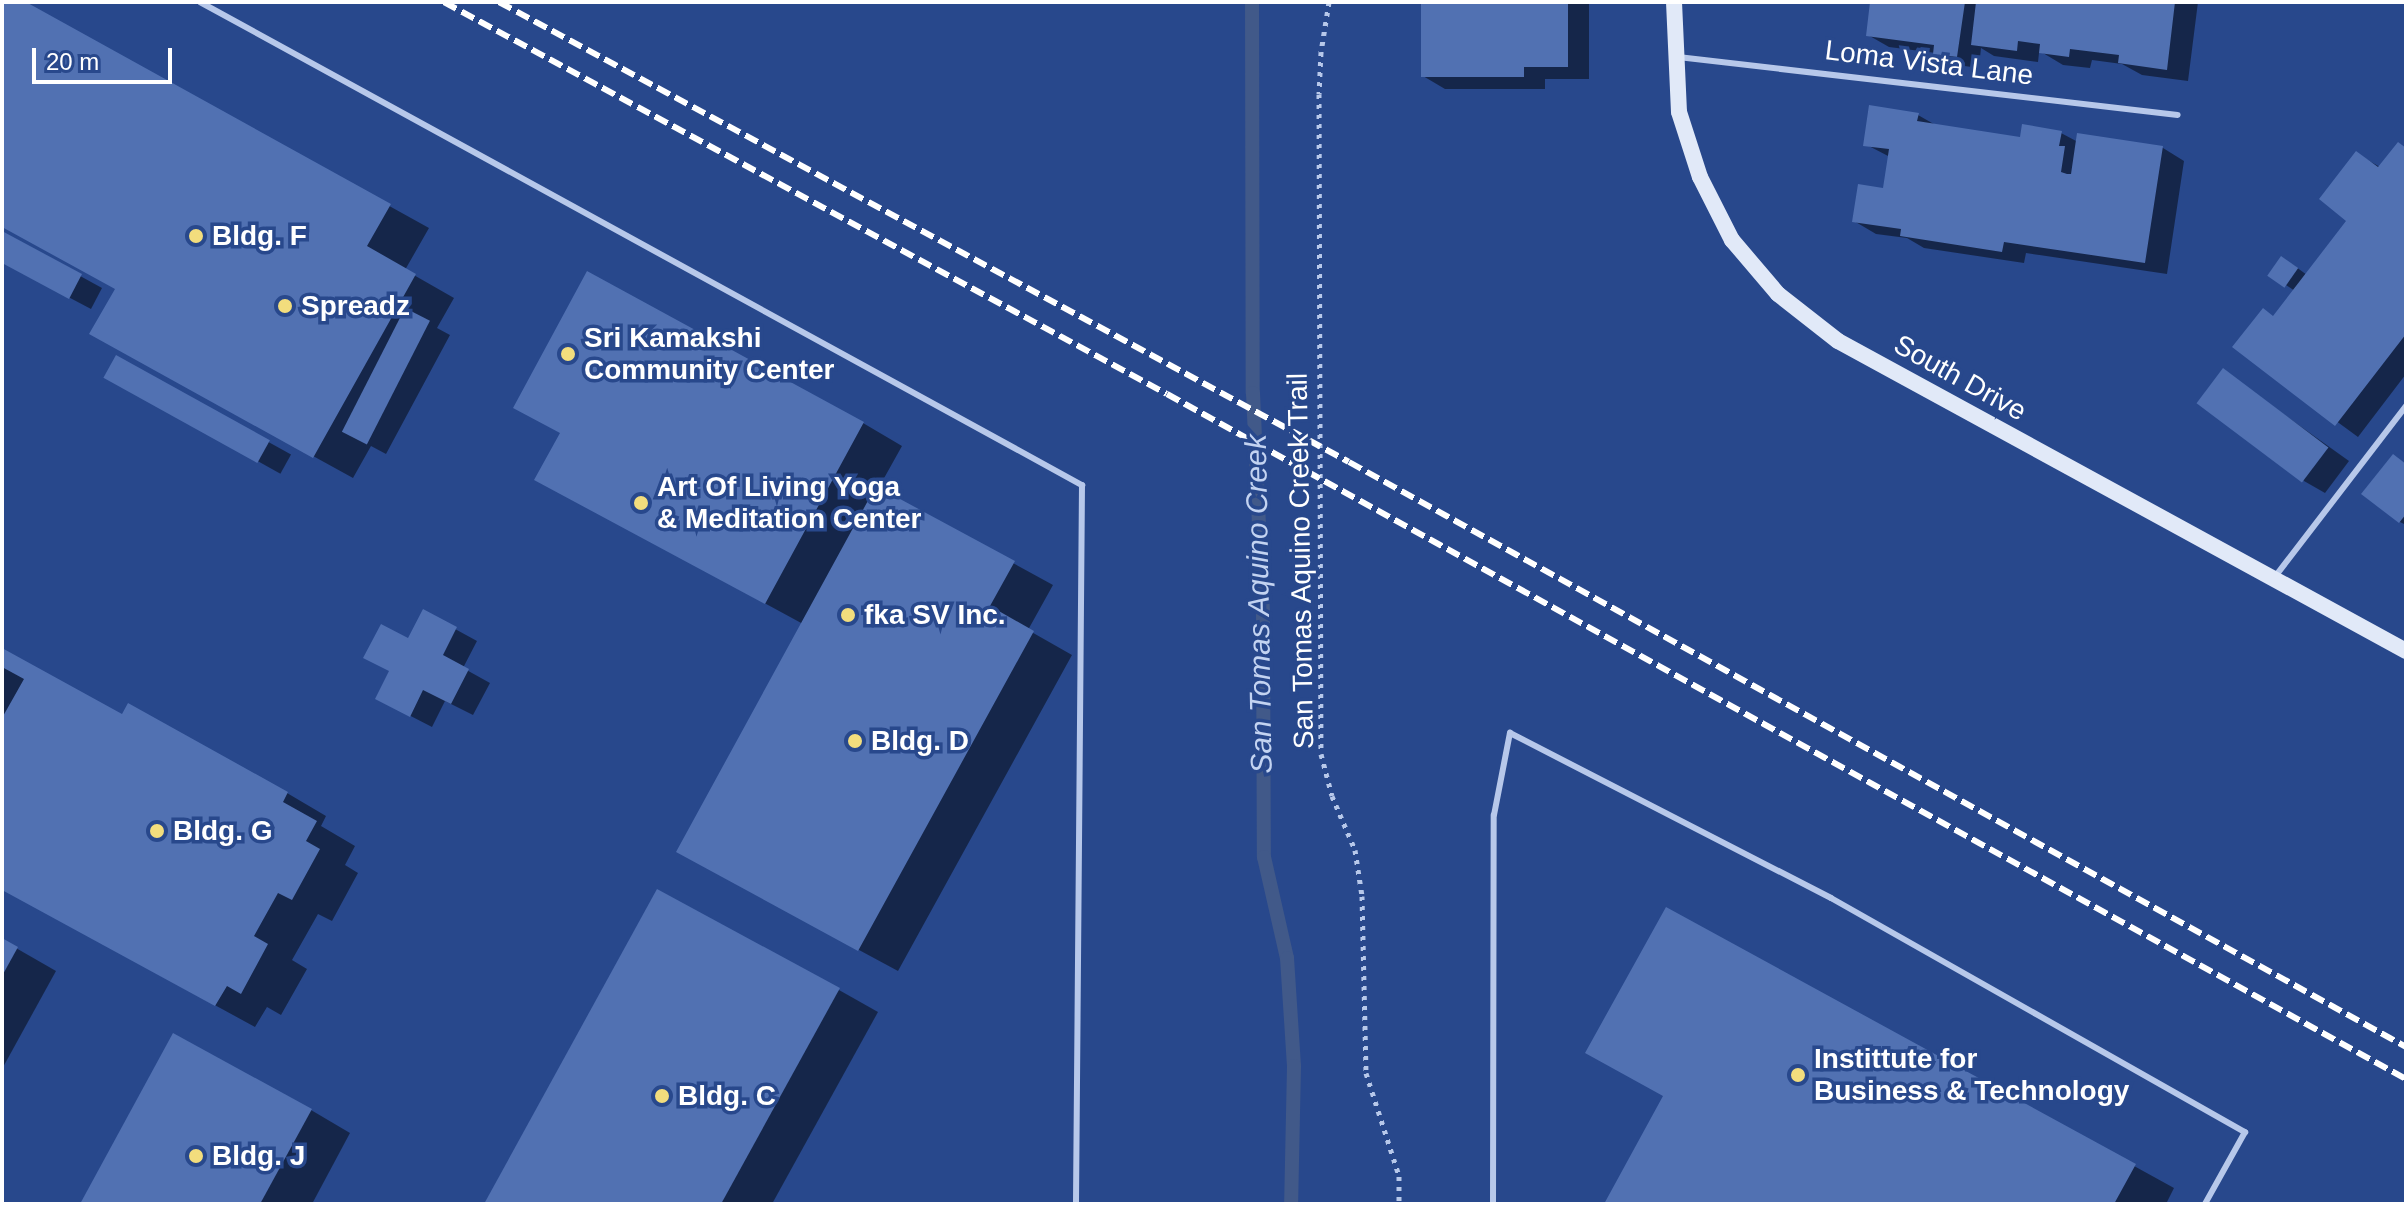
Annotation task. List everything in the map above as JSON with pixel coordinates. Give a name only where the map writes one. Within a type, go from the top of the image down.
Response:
[{"type":"street","name":"South Drive","points":[[1674,2],[1679,112],[1700,177],[1732,240],[1778,294],[1838,341],[2406,651]]},
{"type":"lane","points":[[200,2],[1082,485],[1076,1204]]},
{"type":"lane","name":"Loma Vista Lane","points":[[1675,56],[2178,115]]},
{"type":"lane","points":[[2274,578],[2406,406]]},
{"type":"lane","points":[[1493,1204],[1494,815],[1510,733],[1831,898],[2245,1132],[2205,1204]]},
{"type":"path","name":"San Tomas Aquino Creek Trail","points":[[1329,2],[1321,52],[1319,94],[1321,754],[1332,796],[1355,850],[1362,896],[1366,1073],[1399,1176],[1399,1204]]},
{"type":"building","name":"Bldg. F","points":[[2,2],[26,2],[391,204],[367,246],[416,274],[313,458],[89,334],[115,289],[2,227]]},
{"type":"building","points":[[1421,2],[1568,2],[1568,67],[1524,67],[1524,77],[1421,77]]},
{"type":"building","points":[[1870,2],[1965,2],[1957,57],[1933,54],[1934,45],[1866,36]]},
{"type":"building","points":[[1976,2],[2175,2],[2167,70],[2118,63],[2119,55],[2070,49],[2069,57],[2039,53],[2040,44],[2018,41],[2017,51],[1971,45]]},
{"type":"building","points":[[1869,105],[1919,113],[1917,121],[2020,137],[2022,124],[2062,131],[2059,146],[2065,146],[2061,172],[2067,174],[2071,174],[2077,133],[2163,146],[2145,263],[2004,242],[2002,252],[1900,236],[1901,229],[1852,222],[1858,184],[1883,188],[1889,149],[1863,146]]},
{"type":"building","points":[[2398,142],[2406,148],[2406,334],[2335,426],[2232,347],[2263,308],[2273,316],[2346,221],[2319,199],[2356,151],[2378,167]]},
{"type":"building","points":[[2,231],[82,274],[69,299],[2,263]]},
{"type":"building","points":[[2281,256],[2298,268],[2284,288],[2267,276]]},
{"type":"building","points":[[587,271],[864,422],[765,604],[534,480],[560,433],[513,408]]},
{"type":"building","points":[[405,308],[430,321],[367,445],[342,432]]},
{"type":"building","points":[[116,355],[270,440],[257,463],[103,378]]},
{"type":"building","points":[[2223,368],[2328,447],[2302,483],[2197,403]]},
{"type":"building","points":[[2393,454],[2406,464],[2406,514],[2399,523],[2361,494]]},
{"type":"building","name":"Bldg. D","points":[[876,486],[1015,561],[990,606],[1034,631],[858,951],[676,852]]},
{"type":"building","points":[[423,609],[457,627],[443,655],[469,669],[451,704],[423,690],[410,717],[375,699],[389,671],[363,658],[381,624],[408,638]]},
{"type":"building","name":"Bldg. G","points":[[2,648],[122,714],[128,703],[288,792],[283,802],[317,821],[306,841],[320,849],[292,900],[278,893],[254,936],[268,944],[241,994],[227,986],[215,1006],[2,890],[2,718],[24,679],[2,667]]},
{"type":"building","name":"Bldg. C","points":[[657,889],[840,988],[721,1204],[484,1204]]},
{"type":"building","name":"Instittute for Business & Technology","points":[[1666,907],[2136,1164],[2114,1204],[1604,1204],[1663,1096],[1585,1053]]},
{"type":"building","points":[[2,938],[18,947],[2,976]]},
{"type":"building","name":"Bldg. J","points":[[173,1033],[312,1109],[260,1204],[80,1204]]},
{"type":"waterway","name":"San Tomas Aquino Creek","points":[[1252,2],[1253,393],[1263,612],[1264,857],[1287,958],[1294,1066],[1291,1204]]},
{"type":"railway","points":[[444,2],[1167,394],[2406,1079]]},
{"type":"railway","points":[[499,2],[1349,462],[2406,1047]]},
{"type":"place","name":"Bldg. F","points":[[196,236]]},
{"type":"place","name":"Spreadz","points":[[285,306]]},
{"type":"place","name":"Sri Kamakshi Community Center","points":[[568,354]]},
{"type":"place","name":"Art Of Living Yoga & Meditation Center","points":[[641,503]]},
{"type":"place","name":"fka SV Inc.","points":[[848,615]]},
{"type":"place","name":"Bldg. D","points":[[855,741]]},
{"type":"place","name":"Bldg. G","points":[[157,831]]},
{"type":"place","name":"Instittute for Business & Technology","points":[[1798,1075]]},
{"type":"place","name":"Bldg. C","points":[[662,1096]]},
{"type":"place","name":"Bldg. J","points":[[196,1156]]}]
